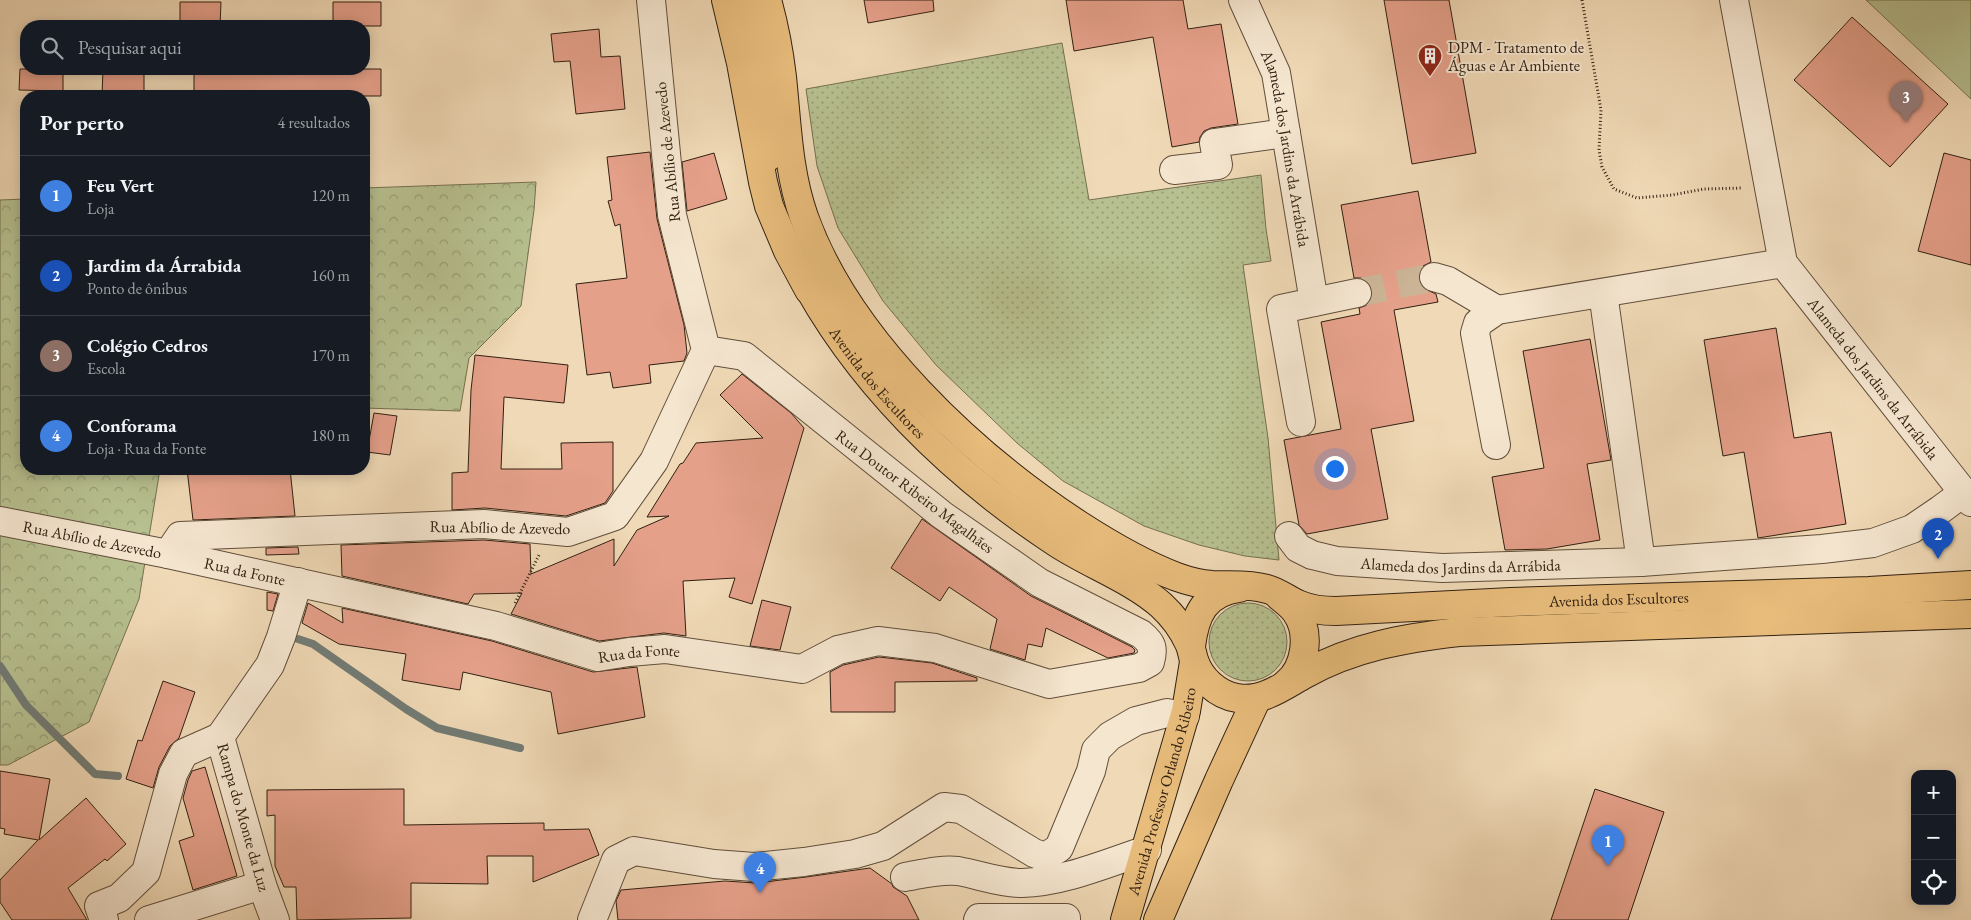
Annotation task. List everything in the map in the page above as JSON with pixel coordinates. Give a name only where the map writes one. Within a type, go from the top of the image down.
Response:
[{"type":"main road","points":[[726,0],[741,63],[762,182],[769,206],[788,251],[809,290]]},
{"type":"main road","name":"Avenida dos Escultores","points":[[746,0],[761,68],[767,143],[776,206],[788,245],[809,290],[825,317],[864,369],[904,414],[951,460],[990,494],[1057,542],[1149,596],[1172,615],[1181,627],[1204,679],[1219,692],[1238,698],[1268,694],[1327,662],[1362,650],[1393,642],[1459,632],[1971,614]]},
{"type":"main road","name":"Avenida dos Escultores","points":[[767,0],[780,61],[789,155],[802,210],[812,237],[833,277],[862,323],[915,387],[965,437],[1026,488],[1117,549],[1175,576],[1204,584],[1261,588],[1301,606],[1336,611],[1512,602],[1869,591],[1971,585]]},
{"type":"main road","points":[[1193,654],[1194,623],[1204,606],[1217,594],[1233,589],[1261,588],[1285,601],[1297,613],[1304,630],[1305,648],[1300,666],[1290,681],[1268,694]]},
{"type":"main road","name":"Avenida Professor Orlando Ribeiro","points":[[1125,920],[1185,716],[1193,654]]},
{"type":"main road","name":"Avenida Professor Orlando Ribeiro","points":[[1158,920],[1219,780],[1268,694]]},
{"type":"street","name":"Rua Abílio de Azevedo","points":[[0,521],[168,554],[180,536],[201,534],[484,524],[568,532],[615,516],[654,461],[706,350],[672,215],[651,0]]},
{"type":"street","name":"Alameda dos Jardins da Arrábida","points":[[1243,0],[1276,73],[1314,302]]},
{"type":"street","name":"Alameda dos Jardins da Arrábida","points":[[1289,536],[1298,548],[1312,555],[1336,562],[1442,568],[1641,562],[1822,549],[1873,543],[1912,529],[1940,510],[1967,497],[1783,263],[1734,0]]},
{"type":"street","points":[[1174,170],[1218,166],[1214,143],[1286,133]]},
{"type":"street","points":[[1496,445],[1475,333],[1478,322],[1497,310],[1783,263]]},
{"type":"street","points":[[1434,277],[1448,281],[1497,310]]},
{"type":"street","points":[[1301,422],[1281,309],[1357,293]]},
{"type":"street","points":[[1603,293],[1641,562]]},
{"type":"street","name":"Rua Doutor Ribeiro Magalhães","points":[[706,350],[744,356],[942,515],[1040,583],[1141,634],[1151,642],[1153,652],[1150,662],[1139,668],[1049,684]]},
{"type":"street","name":"Rua da Fonte","points":[[168,554],[503,628],[598,657],[665,649],[802,670],[838,650],[878,641],[935,648],[1049,684]]},
{"type":"street","name":"Rampa do Monte da Luz","points":[[275,920],[262,886],[220,737],[270,665],[298,582]]},
{"type":"street","points":[[592,920],[616,860],[634,851],[714,864],[754,867],[804,862],[855,854],[883,846],[944,807],[961,809],[1034,853],[1045,857],[1059,848],[1069,828],[1091,771],[1096,750],[1110,736],[1136,721],[1167,712],[1185,716]]},
{"type":"street","points":[[119,913],[146,872],[173,774],[184,753],[220,737]]},
{"type":"street","points":[[905,877],[925,873],[955,871],[1006,882],[1024,883],[1064,876],[1147,850]]},
{"type":"street","points":[[978,920],[979,918],[1066,919],[1064,876]]},
{"type":"street","points":[[149,920],[262,886]]},
{"type":"path","points":[[1582,0],[1601,110],[1599,150],[1602,167],[1614,189],[1637,198],[1672,195],[1704,189],[1768,187]]},
{"type":"path","points":[[503,628],[552,530]]},
{"type":"green space","points":[[1866,0],[1971,0],[1971,99]]},
{"type":"green space","points":[[1062,43],[1089,200],[1261,175],[1271,261],[1243,265],[1268,438],[1279,560],[1245,556],[1199,545],[1144,526],[1063,481],[1017,443],[936,365],[883,301],[838,228],[817,166],[806,89]]},
{"type":"green space","points":[[536,182],[521,306],[469,358],[460,411],[370,408],[370,188]]},
{"type":"green space","points":[[20,199],[20,475],[159,475],[139,599],[89,722],[8,765],[0,765],[0,200]]},
{"type":"green space","points":[[1248,603],[1263,606],[1276,614],[1284,627],[1287,642],[1284,657],[1276,670],[1263,678],[1248,681],[1233,678],[1220,670],[1212,657],[1209,642],[1212,627],[1220,614],[1233,606]]},
{"type":"building","points":[[864,0],[933,0],[934,11],[868,23]]},
{"type":"building","points":[[1066,0],[1183,0],[1188,29],[1221,24],[1238,124],[1211,128],[1204,131],[1199,142],[1172,147],[1153,37],[1074,51]]},
{"type":"building","name":"DPM - Tratamento de Águas e Ar Ambiente","points":[[1384,0],[1449,0],[1476,153],[1412,164]]},
{"type":"building","points":[[180,2],[221,2],[220,20],[180,20]]},
{"type":"building","points":[[333,2],[381,2],[381,26],[370,26],[370,20],[333,20]]},
{"type":"building","points":[[1852,17],[1948,104],[1890,167],[1794,80]]},
{"type":"building","points":[[599,29],[601,57],[620,56],[625,109],[576,114],[570,61],[554,62],[551,34]]},
{"type":"building","points":[[20,69],[20,75],[63,75],[63,90],[19,90]]},
{"type":"building","points":[[370,69],[381,69],[381,96],[370,96],[370,90],[194,90],[194,75],[370,75]]},
{"type":"building","points":[[103,75],[144,75],[144,90],[102,90]]},
{"type":"building","points":[[650,152],[657,219],[684,325],[687,353],[684,361],[649,365],[651,383],[613,388],[610,372],[587,375],[576,284],[627,278],[620,224],[615,226],[608,201],[612,200],[607,157]]},
{"type":"building","points":[[714,153],[727,199],[687,211],[682,162]]},
{"type":"building","points":[[1944,153],[1971,160],[1971,265],[1918,251]]},
{"type":"building","points":[[1418,191],[1431,262],[1423,266],[1419,273],[1419,280],[1423,288],[1436,294],[1438,302],[1394,310],[1414,421],[1371,429],[1388,519],[1307,534],[1299,525],[1284,440],[1341,429],[1321,322],[1360,314],[1359,308],[1367,305],[1372,297],[1372,289],[1368,282],[1361,278],[1354,278],[1341,205]]},
{"type":"building","points":[[1776,328],[1794,438],[1831,432],[1846,524],[1758,538],[1744,452],[1723,456],[1704,340]]},
{"type":"building","points":[[1590,339],[1611,460],[1587,464],[1600,540],[1547,549],[1505,550],[1492,477],[1544,468],[1523,351]]},
{"type":"building","points":[[475,355],[568,365],[564,403],[504,397],[501,469],[562,469],[561,443],[613,442],[613,491],[605,503],[566,516],[485,508],[452,510],[452,473],[468,472],[471,390]]},
{"type":"building","points":[[742,374],[791,413],[804,428],[752,604],[729,597],[735,578],[683,581],[686,636],[664,633],[599,641],[511,614],[522,593],[474,594],[468,604],[342,576],[341,545],[484,540],[530,544],[531,574],[614,539],[614,566],[637,530],[669,516],[647,517],[680,464],[683,463],[696,443],[763,438],[720,395]]},
{"type":"building","points":[[374,413],[397,416],[390,455],[370,452],[370,435]]},
{"type":"building","points":[[188,475],[291,475],[295,516],[193,520]]},
{"type":"building","points":[[922,519],[1031,596],[1132,647],[1135,650],[1134,653],[1108,658],[1046,628],[1042,647],[1028,644],[1025,660],[990,649],[997,619],[949,587],[940,601],[891,568]]},
{"type":"building","points":[[298,547],[299,554],[266,555],[266,548]]},
{"type":"building","points":[[267,592],[278,594],[273,611],[267,610]]},
{"type":"building","points":[[762,600],[791,607],[780,650],[750,646]]},
{"type":"building","points":[[308,603],[343,623],[342,608],[492,641],[593,672],[637,667],[645,717],[558,734],[551,692],[463,672],[460,690],[402,680],[406,654],[339,644],[302,623]]},
{"type":"building","points":[[879,657],[932,663],[977,678],[977,681],[895,682],[895,712],[831,712],[830,672],[843,665]]},
{"type":"building","points":[[163,681],[195,692],[179,738],[170,746],[159,767],[153,788],[126,779],[138,740],[142,741]]},
{"type":"building","points":[[205,767],[237,876],[193,890],[179,841],[194,836],[183,798],[192,771]]},
{"type":"building","points":[[0,771],[50,779],[39,840],[86,798],[126,844],[107,861],[105,859],[68,888],[87,920],[12,920],[0,902],[0,880],[38,840],[4,834],[5,829],[0,828]]},
{"type":"building","points":[[404,789],[404,825],[544,823],[544,830],[589,829],[599,855],[533,882],[533,856],[487,856],[488,884],[411,883],[411,918],[297,920],[296,887],[284,887],[275,866],[275,815],[267,816],[267,790]]},
{"type":"building","points":[[1595,789],[1664,812],[1628,920],[1551,920]]},
{"type":"building","points":[[870,868],[907,896],[919,920],[618,920],[616,901],[621,890],[725,881],[756,883]]},
{"type":"waterway","points":[[298,639],[313,644],[406,709],[437,728],[520,748]]},
{"type":"waterway","points":[[0,666],[26,705],[95,774],[118,776]]},
{"type":"tunnel","points":[[1357,293],[1434,277]]},
{"type":"place","name":"DPM - Tratamento de Águas e Ar Ambiente","points":[[1430,77]]},
{"type":"place","name":"Colégio Cedros","points":[[1906,122]]},
{"type":"place","name":"Jardim da Árrabida","points":[[1938,559]]},
{"type":"place","name":"Feu Vert","points":[[1608,866]]},
{"type":"place","name":"Conforama","points":[[760,893]]}]
